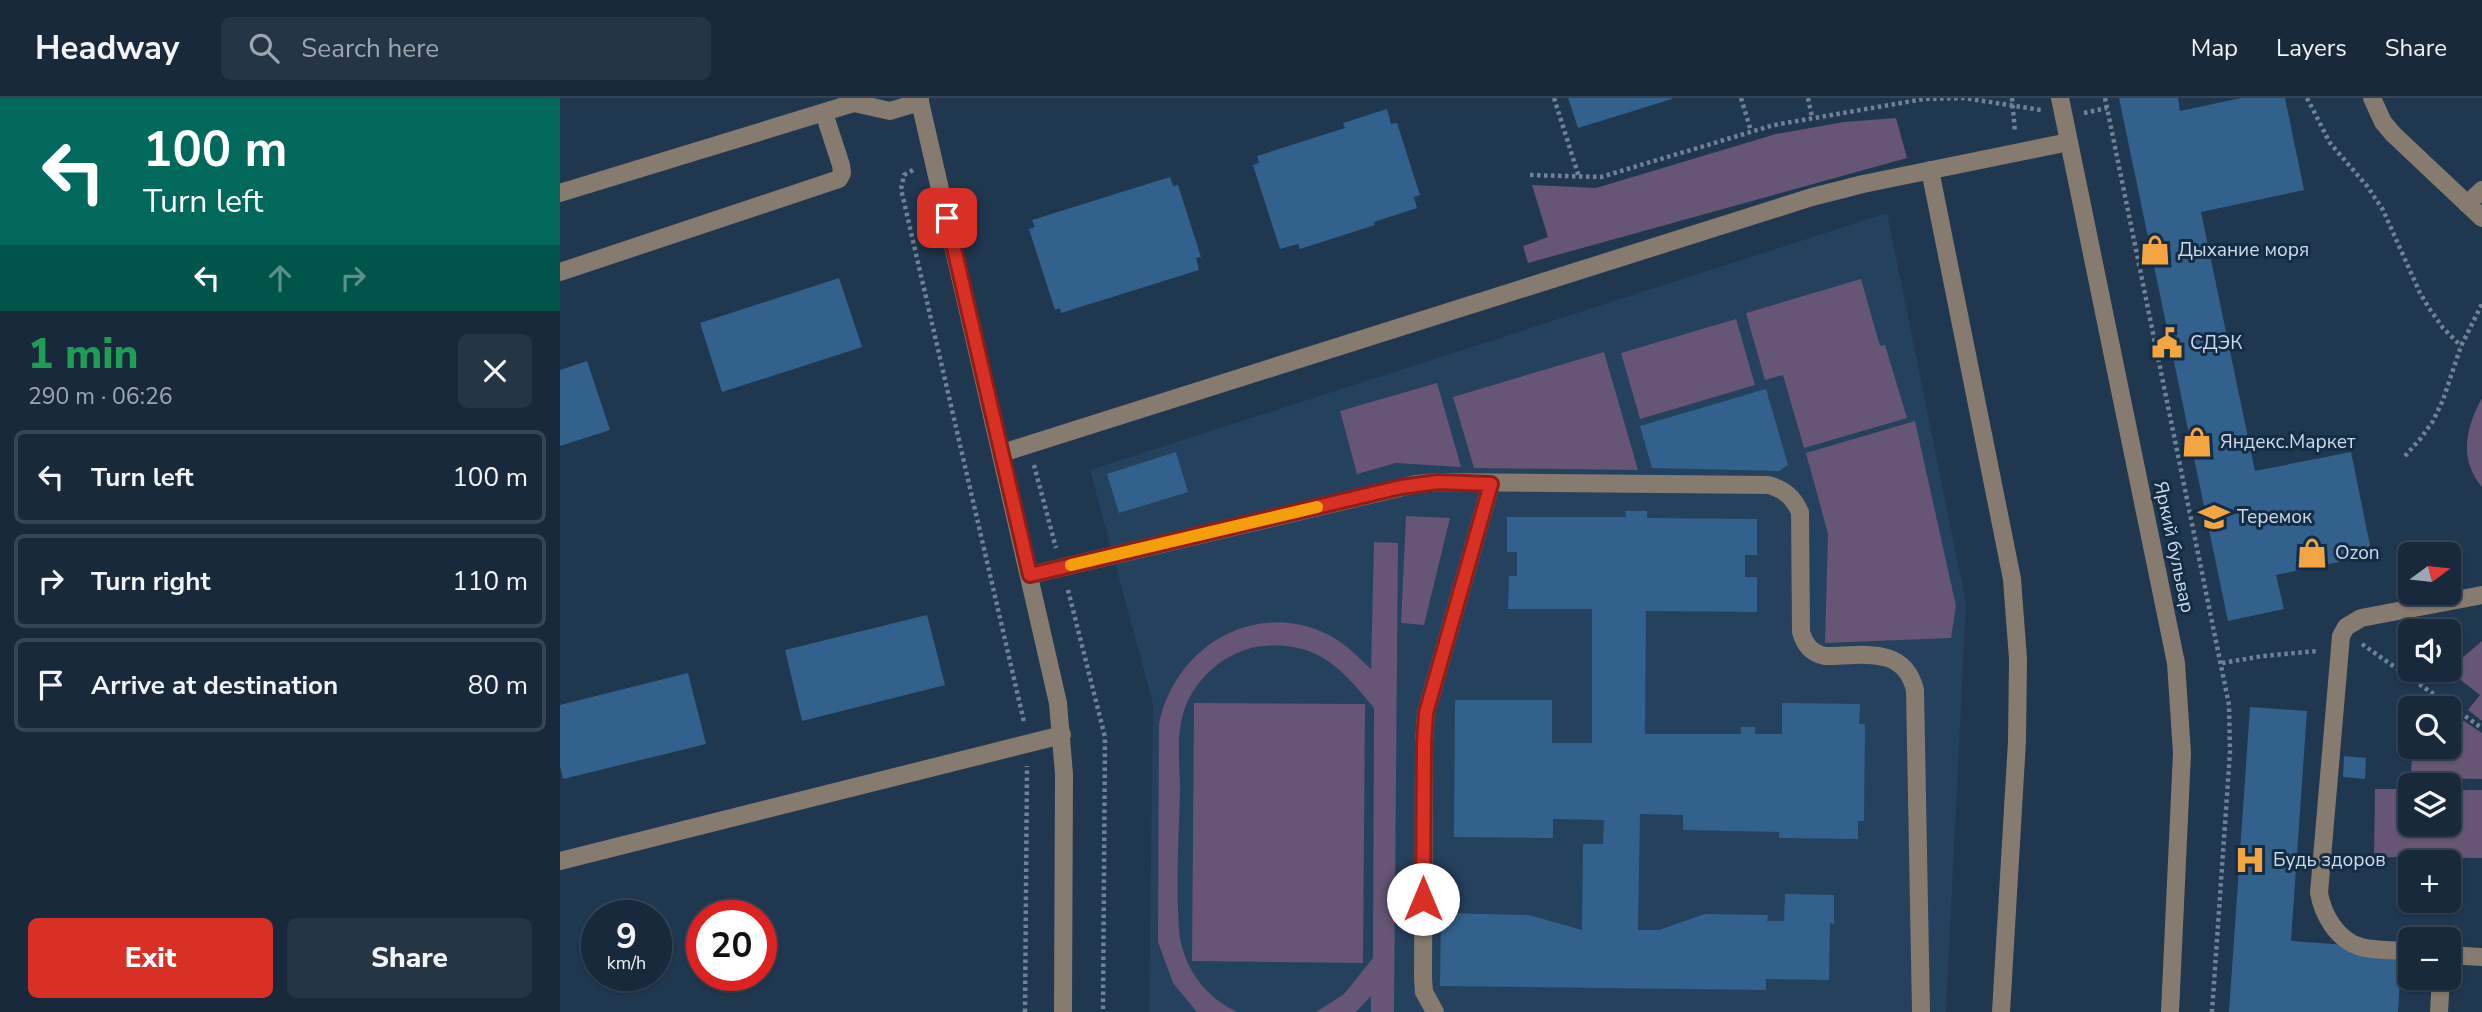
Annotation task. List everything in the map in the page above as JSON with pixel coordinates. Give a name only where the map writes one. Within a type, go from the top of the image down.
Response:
[{"type":"street","points":[[2372,98],[2379,116],[2393,134],[2482,218]]},
{"type":"street","points":[[560,193],[854,103],[890,111],[920,100],[1053,676],[1065,774],[1063,1012]]},
{"type":"street","name":"Яркий бульвар","points":[[2062,106],[2169,627],[2180,694],[2182,753],[2170,1012]]},
{"type":"street","points":[[560,272],[839,179],[842,173],[841,165],[824,113]]},
{"type":"street","points":[[1002,453],[1801,200],[2069,142]]},
{"type":"street","points":[[1930,170],[2007,552],[2016,619],[2018,719],[2001,1012]]},
{"type":"street","points":[[2468,204],[2482,190]]},
{"type":"street","points":[[1030,575],[1401,487],[1438,482],[1769,485],[1780,488],[1795,502],[1800,512],[1801,632],[1808,648],[1825,656],[1882,657],[1894,660],[1904,666],[1911,676],[1914,690],[1922,1012]]},
{"type":"street","points":[[1435,1012],[1424,992],[1423,978],[1426,713],[1491,484]]},
{"type":"street","points":[[2398,950],[2360,947],[2336,930],[2319,893],[2341,636],[2346,627],[2361,618],[2482,594]]},
{"type":"street","points":[[560,861],[1062,735]]},
{"type":"street","points":[[2461,956],[2482,957]]},
{"type":"street","points":[[2439,1012],[2440,990]]},
{"type":"path","points":[[1554,98],[1579,177]]},
{"type":"path","points":[[1741,98],[1751,131]]},
{"type":"path","points":[[1808,98],[1812,117]]},
{"type":"path","points":[[1530,175],[1601,177],[1751,131],[1812,117],[1940,98],[1981,100],[2012,106],[2062,106]]},
{"type":"path","points":[[2012,98],[2019,152]]},
{"type":"path","points":[[2105,98],[2230,705],[2231,735],[2212,1012]]},
{"type":"path","points":[[2306,98],[2330,143],[2384,210],[2429,308],[2443,328],[2461,346]]},
{"type":"path","points":[[935,165],[904,175],[901,189],[1027,743],[1025,1012]]},
{"type":"path","points":[[2405,456],[2432,421],[2461,346],[2482,304]]},
{"type":"path","points":[[2346,627],[2375,655],[2482,728]]},
{"type":"path","points":[[2221,663],[2288,653],[2339,650]]},
{"type":"shaded area","points":[[1896,118],[1907,158],[1528,263],[1523,246],[1548,237],[1532,185],[1596,188],[1776,134],[1844,122]]},
{"type":"shaded area","points":[[1887,213],[1966,603],[1946,1012],[1149,1012],[1153,704],[1090,470]]},
{"type":"shaded area","points":[[1861,279],[1880,346],[1885,345],[1907,418],[1804,448],[1783,375],[1765,380],[1746,313]]},
{"type":"shaded area","points":[[1736,319],[1755,385],[1640,419],[1621,353]]},
{"type":"shaded area","points":[[1604,352],[1638,470],[1474,468],[1453,397]]},
{"type":"shaded area","points":[[1437,383],[1461,467],[1396,463],[1357,474],[1340,411]]},
{"type":"shaded area","points":[[2482,398],[2482,487],[2470,465],[2467,443],[2472,420]]},
{"type":"shaded area","points":[[1915,421],[1956,606],[1951,638],[1825,643],[1828,534],[1806,453]]},
{"type":"shaded area","points":[[1406,516],[1450,518],[1424,625],[1401,623]]},
{"type":"shaded area","points":[[1374,542],[1398,543],[1394,1012],[1371,1012],[1371,996],[1356,1012],[1316,1012],[1344,994],[1373,958],[1374,708],[1340,670],[1314,653],[1300,648],[1264,646],[1237,653],[1213,668],[1188,701],[1181,723],[1178,883],[1180,939],[1183,951],[1199,982],[1216,999],[1237,1012],[1197,1012],[1173,983],[1158,942],[1159,724],[1168,696],[1182,672],[1200,652],[1222,636],[1247,626],[1273,622],[1301,625],[1329,635],[1371,669]]},
{"type":"shaded area","points":[[2482,641],[2482,721],[2468,710],[2480,695],[2461,680],[2461,659]]},
{"type":"shaded area","points":[[1194,703],[1365,704],[1363,963],[1192,961]]},
{"type":"shaded area","points":[[2461,721],[2482,733],[2482,779],[2461,779],[2461,773],[2411,773],[2412,759],[2461,759]]},
{"type":"shaded area","points":[[2375,789],[2398,789],[2398,836],[2461,836],[2461,790],[2482,790],[2482,858],[2461,858],[2461,850],[2398,850],[2398,857],[2374,857]]},
{"type":"building","points":[[1568,98],[1672,98],[1672,99],[1578,128]]},
{"type":"building","points":[[2119,98],[2178,98],[2180,111],[2241,98],[2285,98],[2304,190],[2201,212],[2255,471],[2351,452],[2372,555],[2276,575],[2284,609],[2228,621]]},
{"type":"building","points":[[1387,109],[1391,124],[1397,123],[1420,195],[1414,197],[1417,208],[1374,222],[1375,225],[1300,249],[1298,244],[1280,249],[1253,165],[1259,163],[1257,156],[1345,128],[1343,123]]},
{"type":"building","points":[[1170,177],[1173,186],[1178,185],[1201,257],[1196,258],[1199,270],[1061,313],[1060,308],[1055,310],[1029,229],[1035,227],[1032,220]]},
{"type":"building","points":[[839,278],[862,347],[722,392],[700,323]]},
{"type":"building","points":[[587,361],[610,430],[560,446],[560,370]]},
{"type":"building","points":[[1766,389],[1788,465],[1779,471],[1652,468],[1640,426]]},
{"type":"building","points":[[1176,452],[1188,492],[1119,513],[1107,474]]},
{"type":"building","points":[[1625,511],[1647,511],[1647,518],[1757,519],[1757,555],[1745,555],[1745,577],[1757,577],[1757,612],[1646,611],[1645,734],[1741,734],[1741,727],[1755,727],[1755,734],[1782,734],[1782,703],[1860,704],[1859,724],[1865,724],[1864,821],[1858,821],[1858,839],[1779,838],[1779,832],[1683,830],[1683,815],[1640,814],[1638,930],[1659,930],[1705,914],[1768,915],[1767,921],[1784,921],[1785,894],[1834,895],[1834,924],[1830,923],[1829,980],[1766,979],[1766,990],[1440,986],[1441,913],[1529,915],[1582,930],[1583,844],[1603,844],[1604,820],[1553,819],[1553,838],[1454,837],[1455,700],[1552,700],[1552,743],[1592,743],[1592,609],[1508,609],[1509,576],[1517,576],[1517,552],[1507,552],[1507,517],[1626,517]]},
{"type":"building","points":[[927,615],[945,685],[802,721],[785,650]]},
{"type":"building","points":[[688,673],[706,744],[563,779],[560,766],[560,705]]},
{"type":"building","points":[[2250,707],[2307,711],[2291,941],[2398,949],[2398,1012],[2229,1012]]},
{"type":"building","points":[[2344,756],[2366,758],[2365,779],[2343,777]]},
{"type":"slow traffic","points":[[1071,565],[1317,507]]},
{"type":"place","name":"Дыхание моря","points":[[2155,250]]},
{"type":"place","name":"СДЭК","points":[[2167,343]]},
{"type":"place","name":"Яндекс.Маркет","points":[[2197,442]]},
{"type":"place","name":"Теремок","points":[[2214,517]]},
{"type":"place","name":"Ozon","points":[[2312,553]]},
{"type":"place","name":"Будь здоров","points":[[2250,860]]},
{"type":"route","points":[[947,218],[1030,575],[1416,484],[1491,484],[1426,713],[1423,899]]}]
